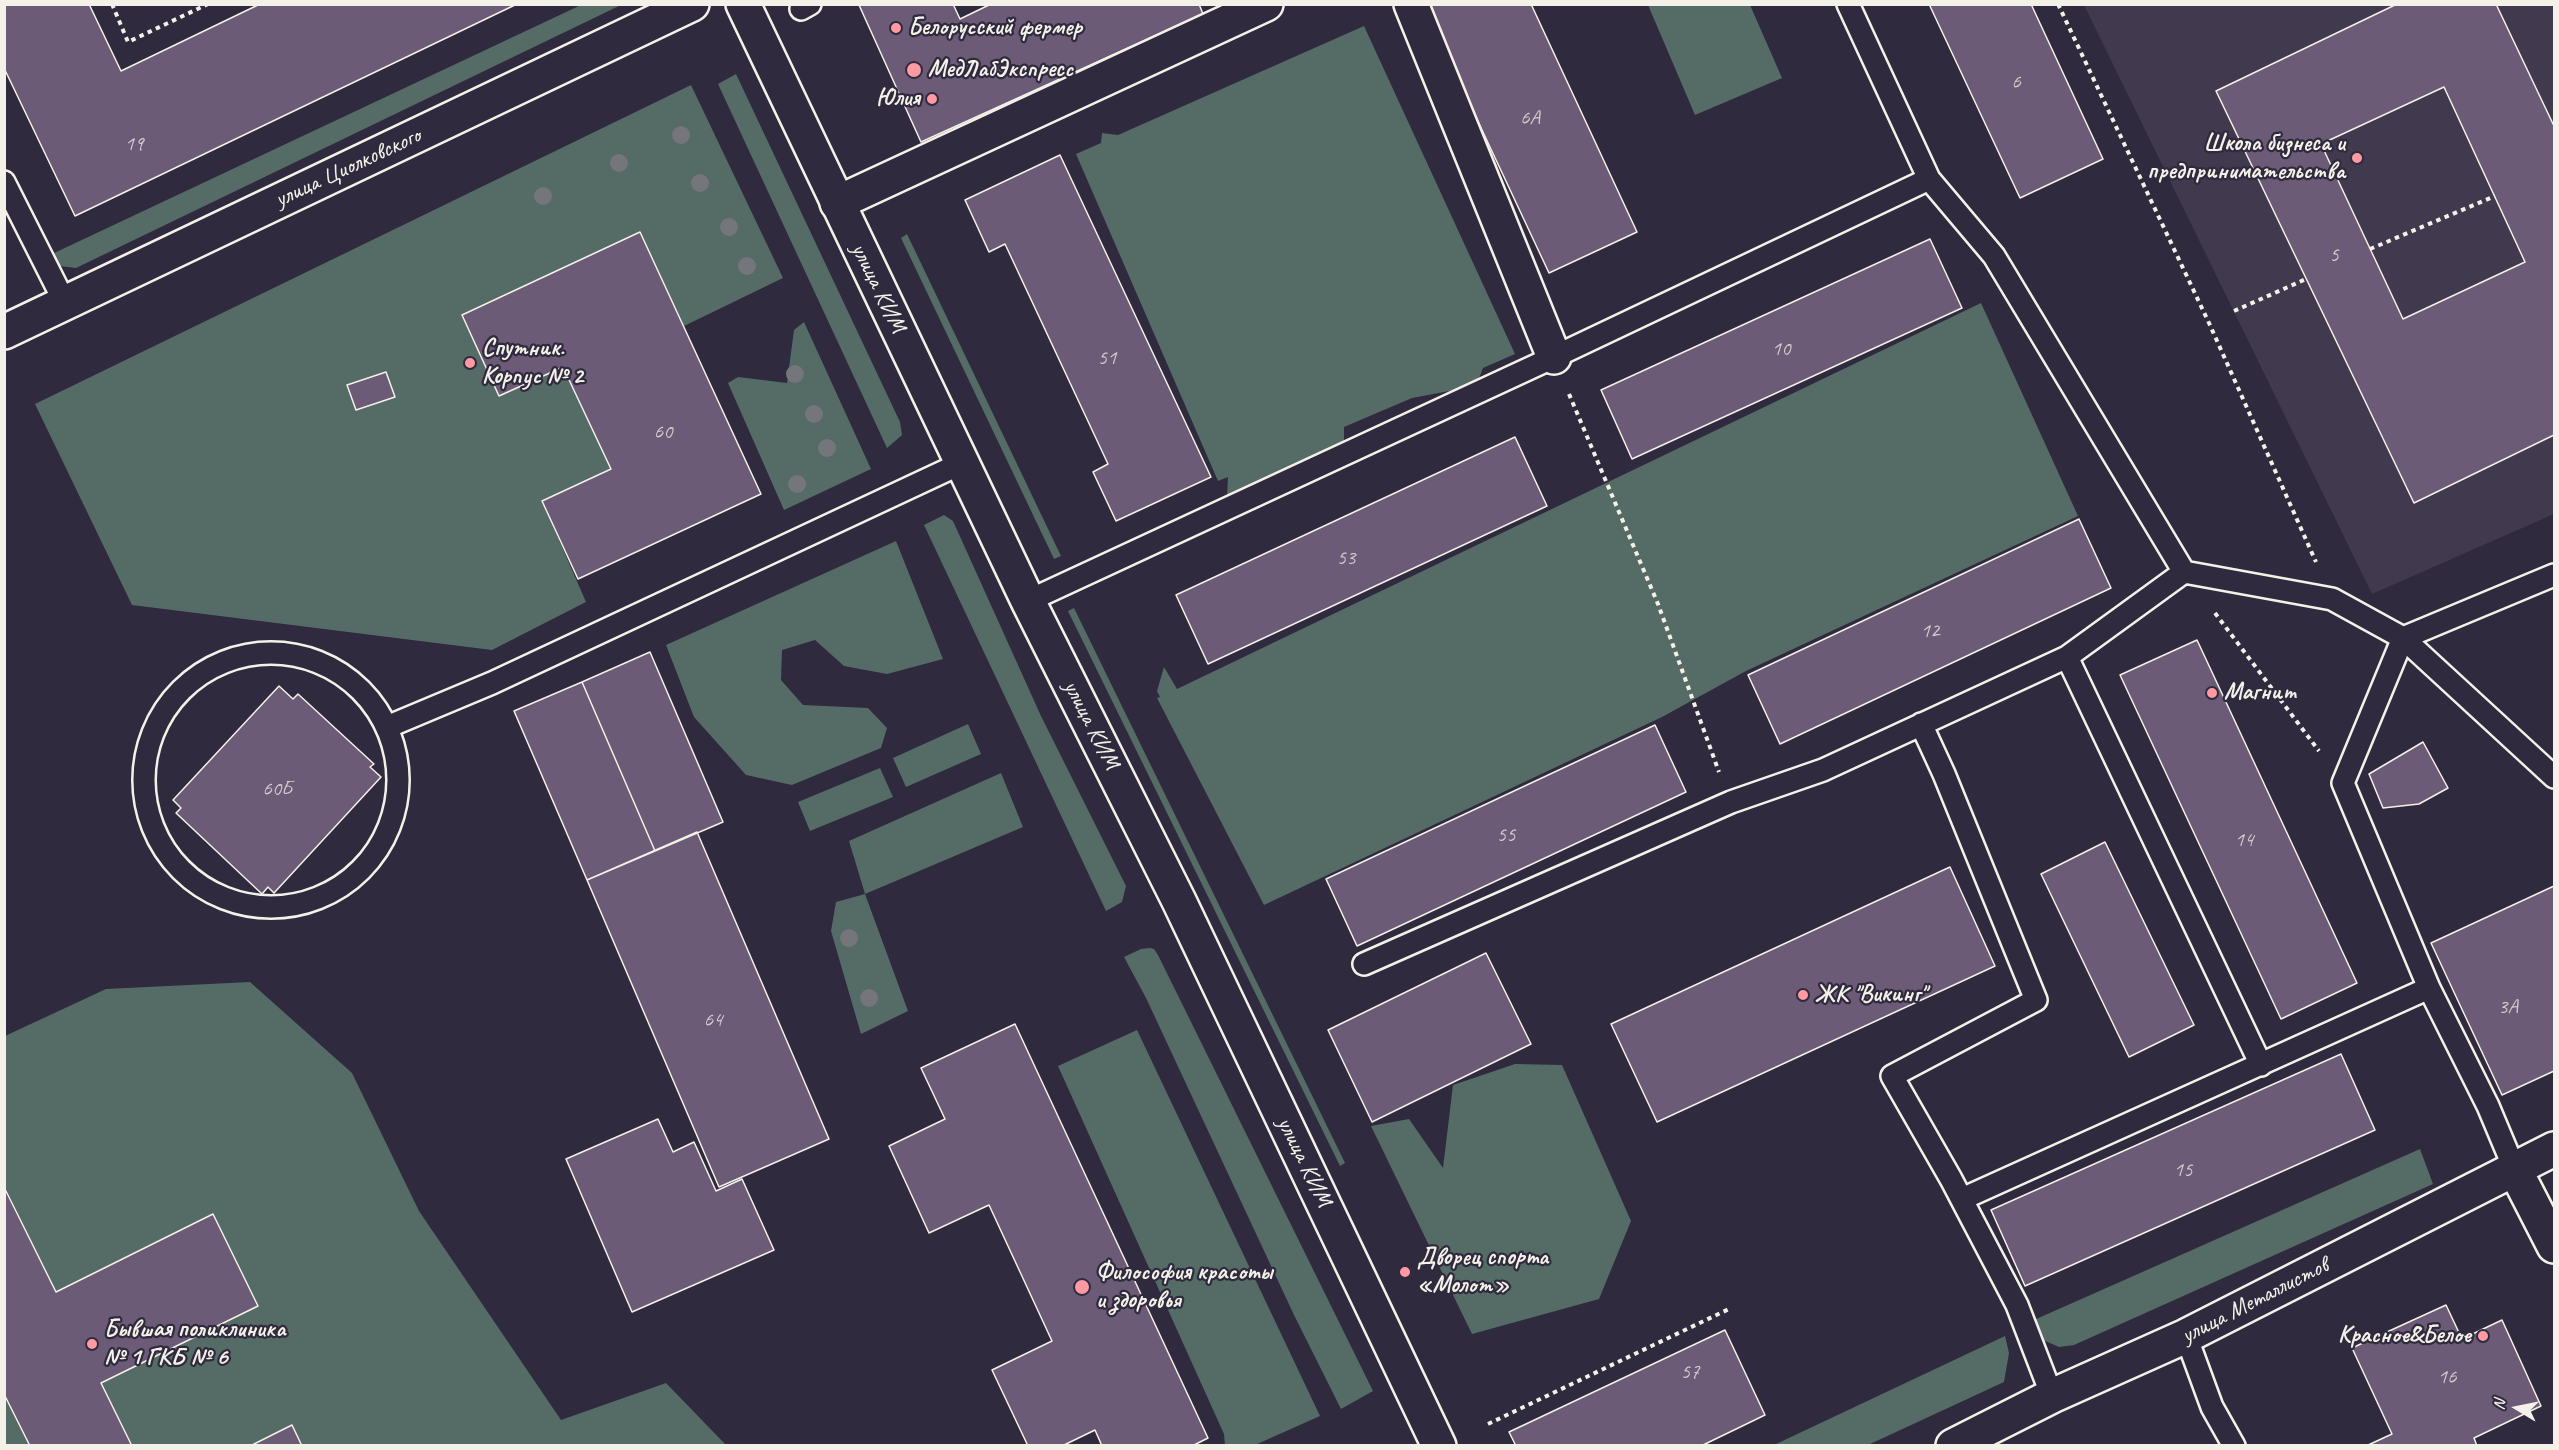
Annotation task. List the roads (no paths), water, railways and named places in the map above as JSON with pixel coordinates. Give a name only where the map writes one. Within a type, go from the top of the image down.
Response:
[{"type":"street","name":"улица Циолковского","points":[[4,332],[692,4]]},
{"type":"street","name":"улица КИМ","points":[[743,4],[1028,601],[1173,890],[1439,1446]]},
{"type":"street","points":[[837,202],[1266,4]]},
{"type":"street","points":[[1411,4],[1554,357]]},
{"type":"street","name":"улица Металлистов","points":[[1953,1446],[2052,1396],[2186,1336],[2554,1149]]},
{"type":"street","points":[[2514,1168],[2554,1246]]},
{"type":"lane","points":[[1848,4],[1929,178],[1994,256],[2184,572]]},
{"type":"lane","points":[[1028,601],[1554,357],[1929,178]]},
{"type":"lane","points":[[4,182],[65,303]]},
{"type":"lane","points":[[387,727],[492,683],[962,463]]},
{"type":"lane","points":[[1364,964],[1731,802],[1823,770],[2067,657],[2184,572],[2332,599],[2403,638],[2554,777]]},
{"type":"lane","points":[[2514,1168],[2488,1106],[2429,988],[2343,783],[2403,638],[2554,575]]},
{"type":"lane","points":[[286,652],[328,665],[363,691],[387,727],[398,766],[395,806],[381,844],[356,876],[321,897],[282,907],[242,904],[204,889],[173,863],[151,825],[143,782],[150,739],[170,700],[202,671],[243,655],[286,652]]},
{"type":"lane","points":[[2067,657],[2261,1065]]},
{"type":"lane","points":[[1921,724],[1944,774],[2036,1000],[1892,1076],[1962,1199],[2017,1305],[2052,1396]]},
{"type":"lane","points":[[1962,1199],[2429,988]]},
{"type":"lane","points":[[2186,1336],[2212,1407],[2234,1446]]},
{"type":"place","name":"Белорусский фермер","points":[[896,28]]},
{"type":"place","name":"МедЛабЭкспресс","points":[[914,70]]},
{"type":"place","name":"Юлия","points":[[932,99]]},
{"type":"place","name":"Школа бизнеса и предпринимательства","points":[[2357,158]]},
{"type":"place","name":"Спутник. Корпус № 2","points":[[470,363]]},
{"type":"place","name":"Магнит","points":[[2212,693]]},
{"type":"place","name":"ЖК \"Викинг\"","points":[[1803,995]]},
{"type":"place","name":"Дворец спорта «Молот»","points":[[1405,1272]]},
{"type":"place","name":"Философия красоты и здоровья","points":[[1082,1287]]},
{"type":"place","name":"Красное&Белое","points":[[2483,1336]]},
{"type":"place","name":"Бывшая поликлиника № 1 ГКБ № 6","points":[[92,1344]]}]
